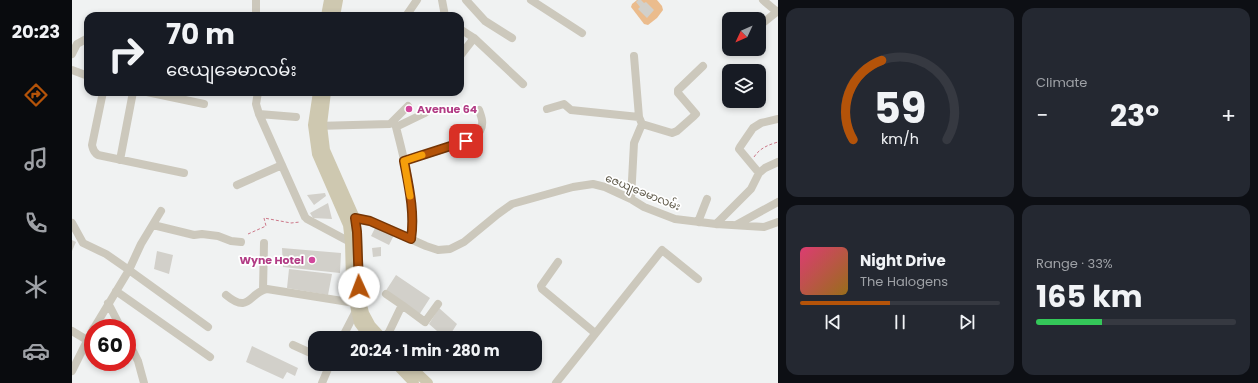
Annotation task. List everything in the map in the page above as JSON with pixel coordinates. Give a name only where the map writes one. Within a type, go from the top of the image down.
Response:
[{"type":"main road","points":[[327,12],[329,0]]},
{"type":"main road","points":[[336,12],[338,0]]},
{"type":"main road","points":[[318,96],[318,126],[350,219],[357,232],[359,287],[357,306]]},
{"type":"main road","points":[[318,126],[325,96]]},
{"type":"main road","points":[[350,219],[348,225],[352,282],[359,323],[365,331]]},
{"type":"main road","points":[[357,306],[364,313],[376,331]]},
{"type":"main road","points":[[403,371],[414,383]]},
{"type":"main road","points":[[415,371],[428,383]]},
{"type":"street","points":[[256,0],[256,12]]},
{"type":"street","points":[[409,12],[417,0]]},
{"type":"street","points":[[442,0],[444,12]]},
{"type":"street","points":[[466,0],[486,21],[512,38]]},
{"type":"street","points":[[531,0],[582,33]]},
{"type":"street","points":[[763,0],[776,14],[766,21]]},
{"type":"street","points":[[464,32],[474,38],[523,84]]},
{"type":"street","points":[[464,51],[474,38]]},
{"type":"street","points":[[72,54],[77,44],[84,40]]},
{"type":"street","points":[[631,199],[634,143],[640,120],[634,56]]},
{"type":"street","points":[[547,109],[564,104],[571,110],[640,120],[672,133],[677,131],[696,114],[678,93],[678,90],[703,66]]},
{"type":"street","points":[[72,70],[84,74]]},
{"type":"street","points":[[102,96],[92,148],[98,155],[184,173]]},
{"type":"street","points":[[120,160],[132,96]]},
{"type":"street","points":[[166,96],[204,104]]},
{"type":"street","points":[[257,96],[256,104],[259,114],[306,219],[350,242]]},
{"type":"street","points":[[318,126],[390,124],[408,106]]},
{"type":"street","points":[[404,161],[466,141],[479,133],[483,122],[479,110]]},
{"type":"street","points":[[411,239],[413,225],[410,198],[404,161],[396,127],[425,113]]},
{"type":"street","points":[[259,114],[296,117]]},
{"type":"street","points":[[759,173],[739,149],[753,128],[761,122],[778,119]]},
{"type":"street","points":[[716,224],[751,189],[759,173],[765,168],[778,162]]},
{"type":"street","points":[[237,185],[282,165]]},
{"type":"street","name":"ဇေယျခေမာလမ်း","points":[[350,219],[370,221],[438,250],[450,249],[464,242],[512,204],[573,187],[593,184],[605,187],[675,219],[716,224],[764,227],[778,222]]},
{"type":"street","points":[[698,222],[707,199]]},
{"type":"street","points":[[736,225],[778,202]]},
{"type":"street","points":[[99,319],[129,270],[161,211]]},
{"type":"street","points":[[72,223],[83,243],[106,254],[208,327]]},
{"type":"street","points":[[153,225],[194,235],[202,234],[218,236],[232,241],[242,242]]},
{"type":"street","points":[[263,290],[264,243]]},
{"type":"street","points":[[556,383],[662,250],[698,279]]},
{"type":"street","points":[[558,262],[541,286],[542,289],[595,333]]},
{"type":"street","points":[[226,296],[238,303],[244,303],[263,290],[267,289],[357,306],[345,331]]},
{"type":"street","points":[[116,291],[210,357]]},
{"type":"street","points":[[386,294],[425,322],[438,304]]},
{"type":"street","points":[[108,303],[116,319]]},
{"type":"street","points":[[389,331],[402,305]]},
{"type":"street","points":[[72,330],[84,338]]},
{"type":"street","points":[[294,345],[308,352]]},
{"type":"street","points":[[72,372],[84,346]]},
{"type":"street","points":[[136,357],[144,383]]},
{"type":"street","points":[[322,383],[327,371]]},
{"type":"path","points":[[750,162],[765,146],[778,142]]},
{"type":"path","points":[[248,234],[266,226],[264,218],[290,223],[299,223],[306,219]]},
{"type":"shaded area","points":[[637,0],[657,0],[662,6],[663,10],[657,18],[648,25],[644,24],[631,7]]},
{"type":"building","points":[[641,0],[644,3],[646,2],[654,10],[647,18],[638,9],[640,7],[636,2]]},
{"type":"building","points":[[325,193],[326,196],[314,205],[307,195]]},
{"type":"building","points":[[328,203],[332,219],[313,218],[310,213]]},
{"type":"building","points":[[376,226],[394,235],[389,245],[371,236]]},
{"type":"building","points":[[72,240],[76,242],[72,251]]},
{"type":"building","points":[[381,247],[381,256],[373,257],[372,248]]},
{"type":"building","name":"Wyne Hotel","points":[[282,248],[341,253],[340,273],[283,267]]},
{"type":"building","points":[[157,251],[173,255],[169,274],[154,269]]},
{"type":"building","points":[[289,269],[332,274],[328,295],[287,288]]},
{"type":"building","points":[[396,275],[430,298],[419,315],[385,292]]},
{"type":"building","points":[[439,308],[457,324],[452,331],[437,331],[429,324]]},
{"type":"building","points":[[252,346],[298,368],[295,376],[287,372],[283,379],[246,362]]},
{"type":"slow traffic","points":[[410,196],[404,161],[422,155]]},
{"type":"place","name":"Avenue 64","points":[[409,109]]},
{"type":"place","name":"Wyne Hotel","points":[[312,260]]},
{"type":"route","points":[[359,287],[355,218],[370,221],[411,239],[413,225],[404,161],[466,141]]}]
